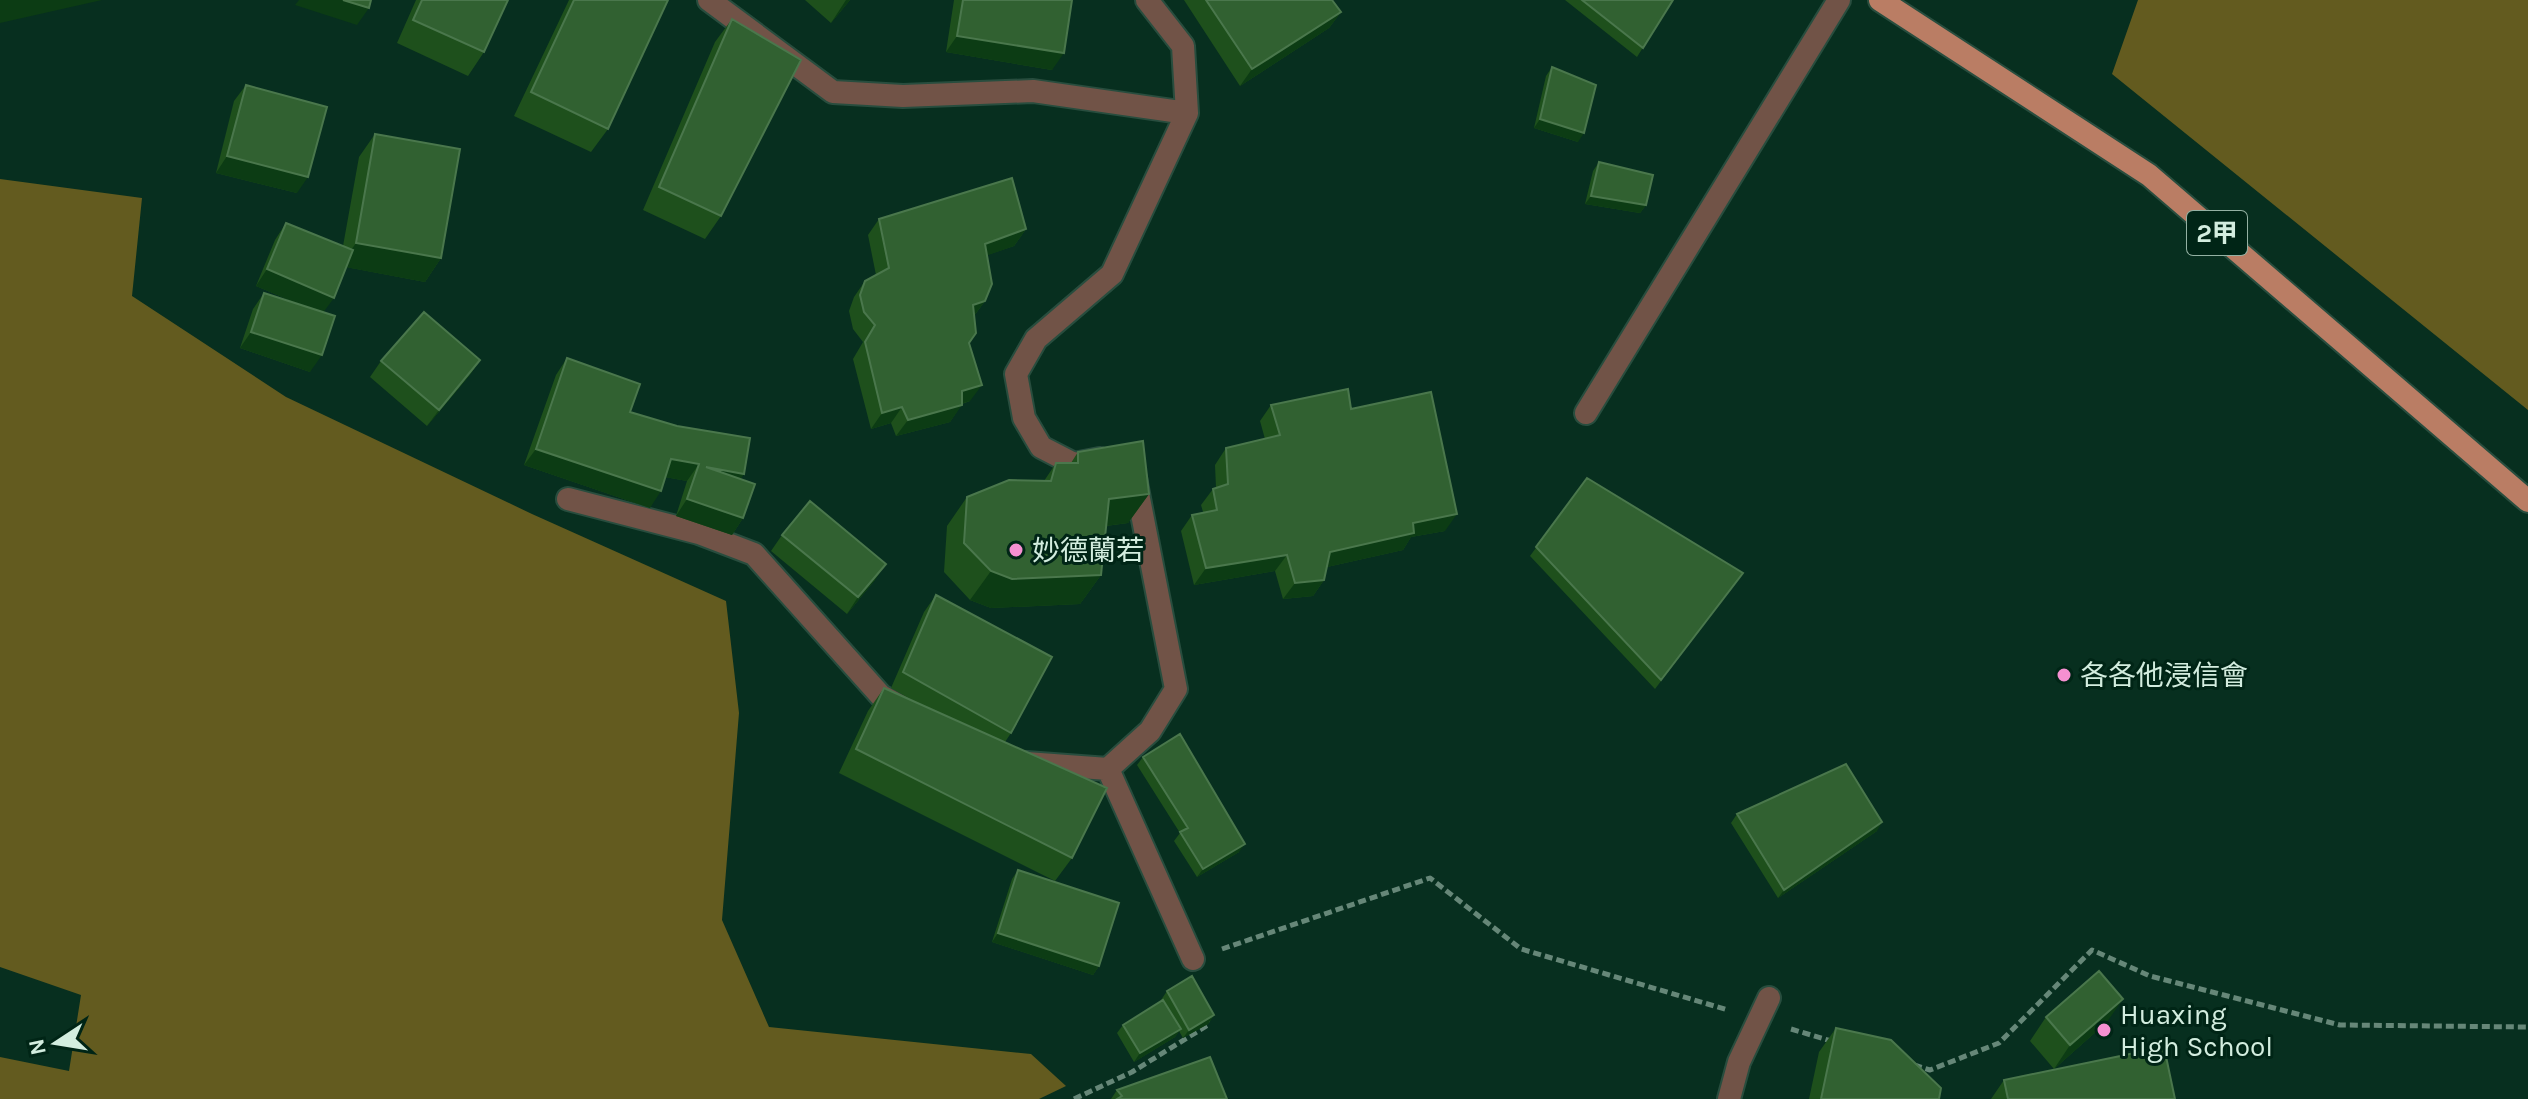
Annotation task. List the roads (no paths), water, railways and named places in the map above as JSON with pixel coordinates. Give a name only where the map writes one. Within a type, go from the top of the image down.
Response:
[{"type":"main road","name":"2甲","points":[[1880,0],[2149,175],[2528,501]]},
{"type":"lane","points":[[709,0],[833,92],[903,96],[1033,91],[1187,113]]},
{"type":"lane","points":[[1001,761],[1108,769],[1150,731],[1176,689],[1123,455],[1074,464],[1041,447],[1024,418],[1016,374],[1036,339],[1112,274],[1187,113],[1183,46],[1147,0]]},
{"type":"lane","points":[[1586,413],[1839,0]]},
{"type":"lane","points":[[568,499],[699,533],[754,554],[881,696],[921,718]]},
{"type":"lane","points":[[1108,769],[1193,959]]},
{"type":"lane","points":[[1729,1099],[1739,1062],[1769,998]]},
{"type":"place","name":"妙德蘭若","points":[[1016,550]]},
{"type":"place","name":"各各他浸信會","points":[[2064,675]]},
{"type":"place","name":"Huaxing High School","points":[[2104,1030]]}]
